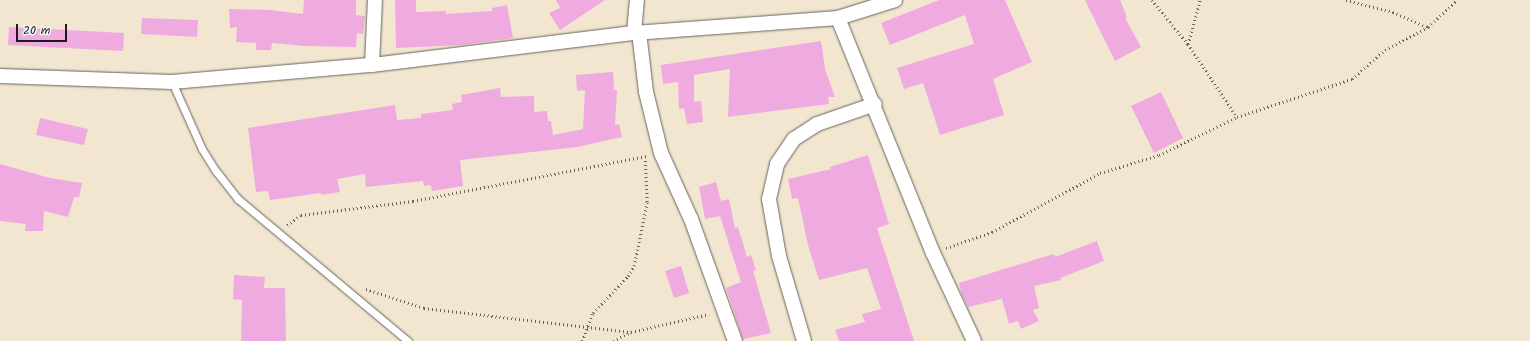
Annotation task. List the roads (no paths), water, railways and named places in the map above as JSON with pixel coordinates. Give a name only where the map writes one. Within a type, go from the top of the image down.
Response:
[{"type":"street","points":[[372,65],[375,0]]},
{"type":"street","points":[[638,0],[636,32],[646,92],[661,153],[691,220],[735,341]]},
{"type":"street","points":[[0,76],[172,82],[372,65],[636,32],[838,18],[895,0]]},
{"type":"street","points":[[838,18],[875,104],[933,252],[974,341]]},
{"type":"street","points":[[804,341],[779,256],[769,199],[777,164],[794,138],[817,124],[875,104]]},
{"type":"lane","points":[[172,82],[202,149],[216,171],[238,199],[408,341]]}]
